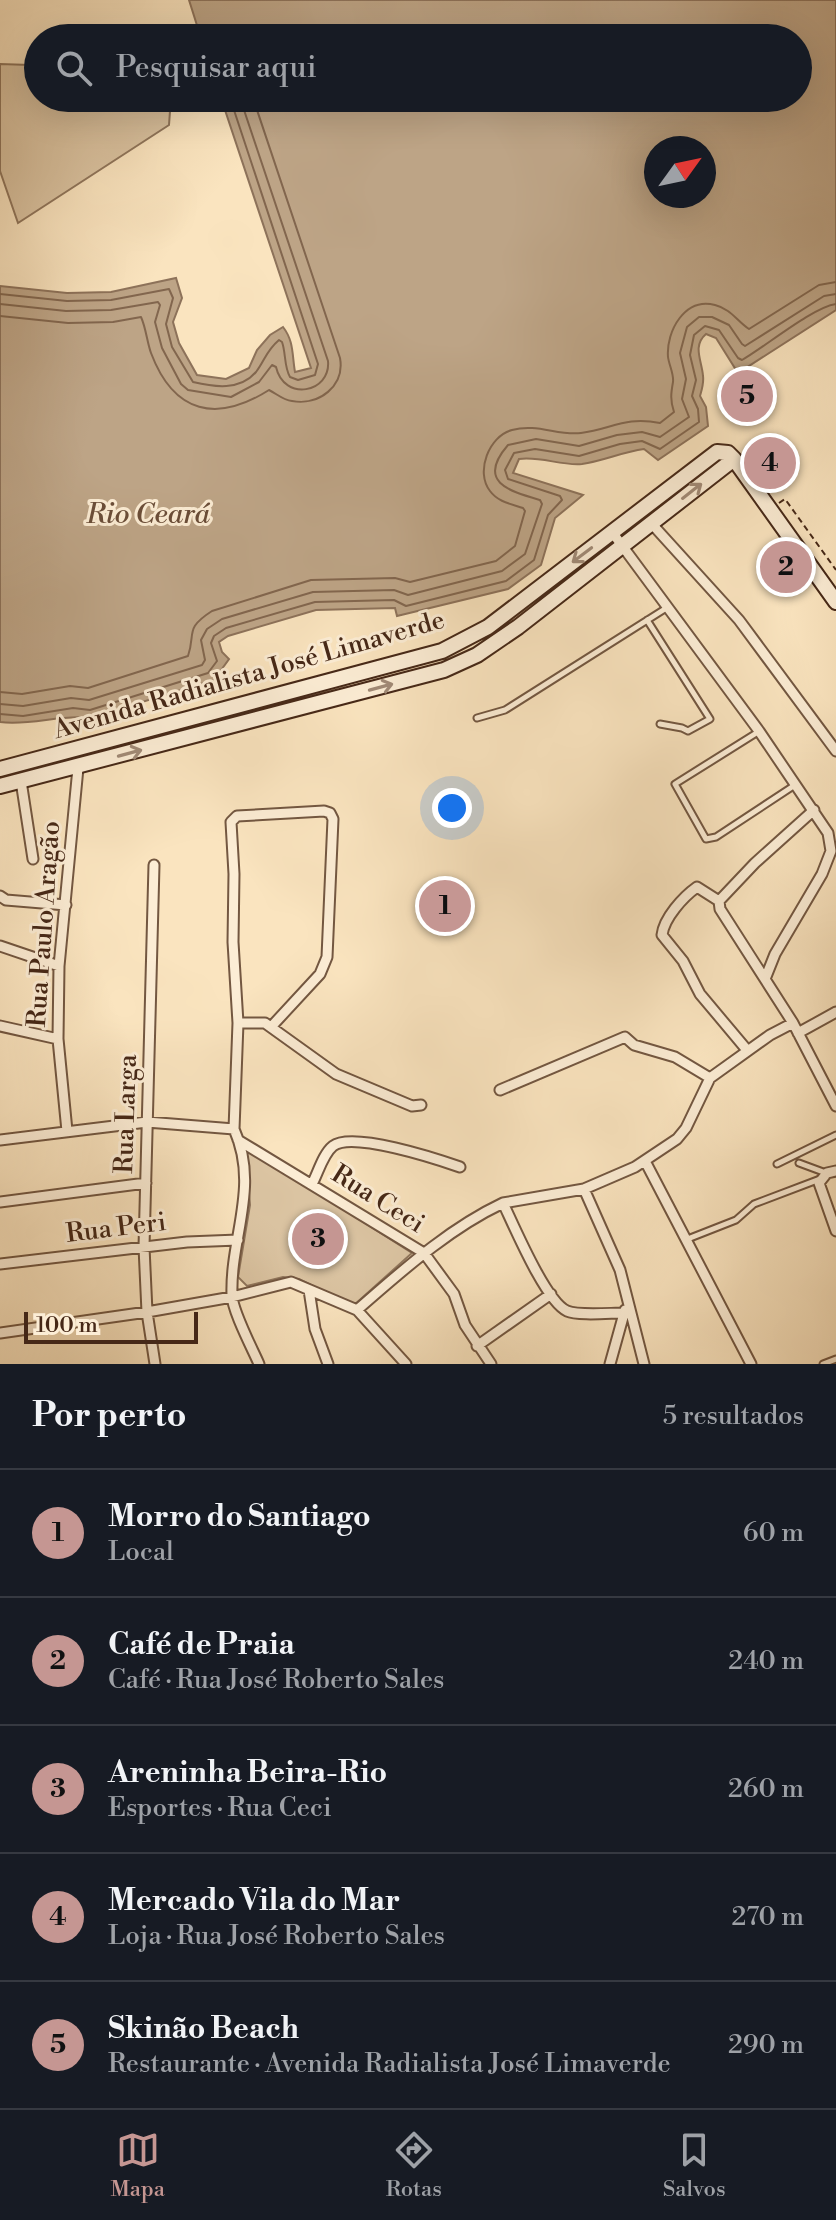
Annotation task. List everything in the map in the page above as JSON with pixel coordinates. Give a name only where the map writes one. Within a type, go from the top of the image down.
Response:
[{"type":"main road","name":"Avenida Radialista José Limaverde","points":[[0,769],[442,651],[488,627],[712,454],[722,452],[734,459],[477,655],[444,670],[0,786]]},
{"type":"main road","points":[[734,459],[836,602]]},
{"type":"main road","points":[[248,703],[252,721]]},
{"type":"main road","points":[[221,710],[225,728]]},
{"type":"street","points":[[651,523],[739,620],[836,751]]},
{"type":"street","points":[[612,532],[759,731],[828,833],[831,851],[822,874],[775,954],[765,979]]},
{"type":"street","name":"Rua Paulo Aragão","points":[[67,1131],[58,1039],[59,966],[78,768]]},
{"type":"street","points":[[21,781],[33,859]]},
{"type":"street","points":[[719,901],[755,863],[814,810]]},
{"type":"street","points":[[259,1364],[232,1297],[246,1183],[234,1129],[238,1023],[231,822],[237,816],[324,811],[333,819],[325,966],[271,1027]]},
{"type":"street","name":"Rua Larga","points":[[154,865],[144,1247],[147,1312],[155,1364]]},
{"type":"street","points":[[747,1050],[700,994],[683,961],[662,935],[665,923],[688,893],[701,888],[719,901],[731,929],[795,1028],[836,1106]]},
{"type":"street","points":[[0,896],[6,900],[66,905]]},
{"type":"street","points":[[0,946],[59,966]]},
{"type":"street","points":[[357,1310],[424,1253],[479,1215],[503,1203],[584,1189],[645,1161],[677,1139],[686,1128],[710,1078],[747,1050],[836,1012]]},
{"type":"street","points":[[238,1023],[260,1022],[336,1074],[412,1106],[421,1105]]},
{"type":"street","points":[[0,1026],[58,1039]]},
{"type":"street","points":[[500,1090],[625,1037],[634,1045],[675,1057],[710,1078]]},
{"type":"street","points":[[0,1140],[147,1122],[234,1129]]},
{"type":"street","name":"Rua Ceci","points":[[238,1140],[424,1253],[454,1294],[465,1325],[491,1364]]},
{"type":"street","points":[[312,1184],[329,1150],[341,1142],[355,1141],[417,1151],[460,1167]]},
{"type":"street","points":[[645,1161],[684,1241],[751,1364]]},
{"type":"street","points":[[828,1174],[820,1187],[836,1231]]},
{"type":"street","points":[[0,1202],[146,1183]]},
{"type":"street","points":[[584,1189],[620,1270],[644,1364]]},
{"type":"street","points":[[503,1203],[528,1256],[558,1305],[571,1313],[624,1313]]},
{"type":"street","name":"Rua Peri","points":[[0,1264],[144,1247],[238,1240]]},
{"type":"street","points":[[0,1333],[147,1312],[232,1297],[291,1282],[357,1310],[406,1364]]},
{"type":"street","points":[[309,1290],[315,1329],[328,1364]]},
{"type":"street","points":[[477,1346],[551,1294]]},
{"type":"street","points":[[610,1364],[627,1302]]},
{"type":"lane","points":[[477,718],[505,710],[669,607]]},
{"type":"lane","points":[[647,620],[710,718],[688,731],[660,724]]},
{"type":"lane","points":[[759,731],[675,784],[706,839],[716,837],[795,785]]},
{"type":"lane","points":[[777,1164],[836,1135]]},
{"type":"lane","points":[[799,1163],[828,1174]]},
{"type":"lane","points":[[684,1241],[736,1220],[754,1204],[828,1174]]},
{"type":"lane","points":[[823,1364],[836,1359]]},
{"type":"path","points":[[770,510],[785,499],[836,570]]},
{"type":"shaded area","points":[[0,64],[24,65],[24,112],[170,112],[169,125],[18,223],[0,171]]},
{"type":"shaded area","points":[[250,1150],[412,1253],[353,1306],[299,1279],[283,1277],[247,1286],[238,1277],[250,1205],[246,1154]]},
{"type":"water","name":"Rio Ceará","points":[[189,0],[836,0],[836,310],[738,373],[716,338],[706,334],[699,344],[703,379],[700,396],[706,407],[708,426],[658,460],[644,449],[582,464],[519,459],[513,473],[583,495],[555,518],[541,565],[508,589],[397,616],[395,608],[316,610],[228,636],[219,642],[222,652],[229,659],[214,680],[90,718],[0,722],[0,286],[67,293],[111,292],[176,278],[182,298],[173,322],[179,343],[197,375],[226,379],[249,368],[257,350],[270,335],[283,327],[291,343],[295,372],[311,368],[226,112],[812,112],[812,24],[197,24]]},
{"type":"place","name":"Skinão Beach","points":[[747,396]]},
{"type":"place","name":"Mercado Vila do Mar","points":[[770,463]]},
{"type":"place","name":"Café de Praia","points":[[786,567]]},
{"type":"place","name":"Morro do Santiago","points":[[445,906]]},
{"type":"place","name":"Areninha Beira-Rio","points":[[318,1239]]}]
